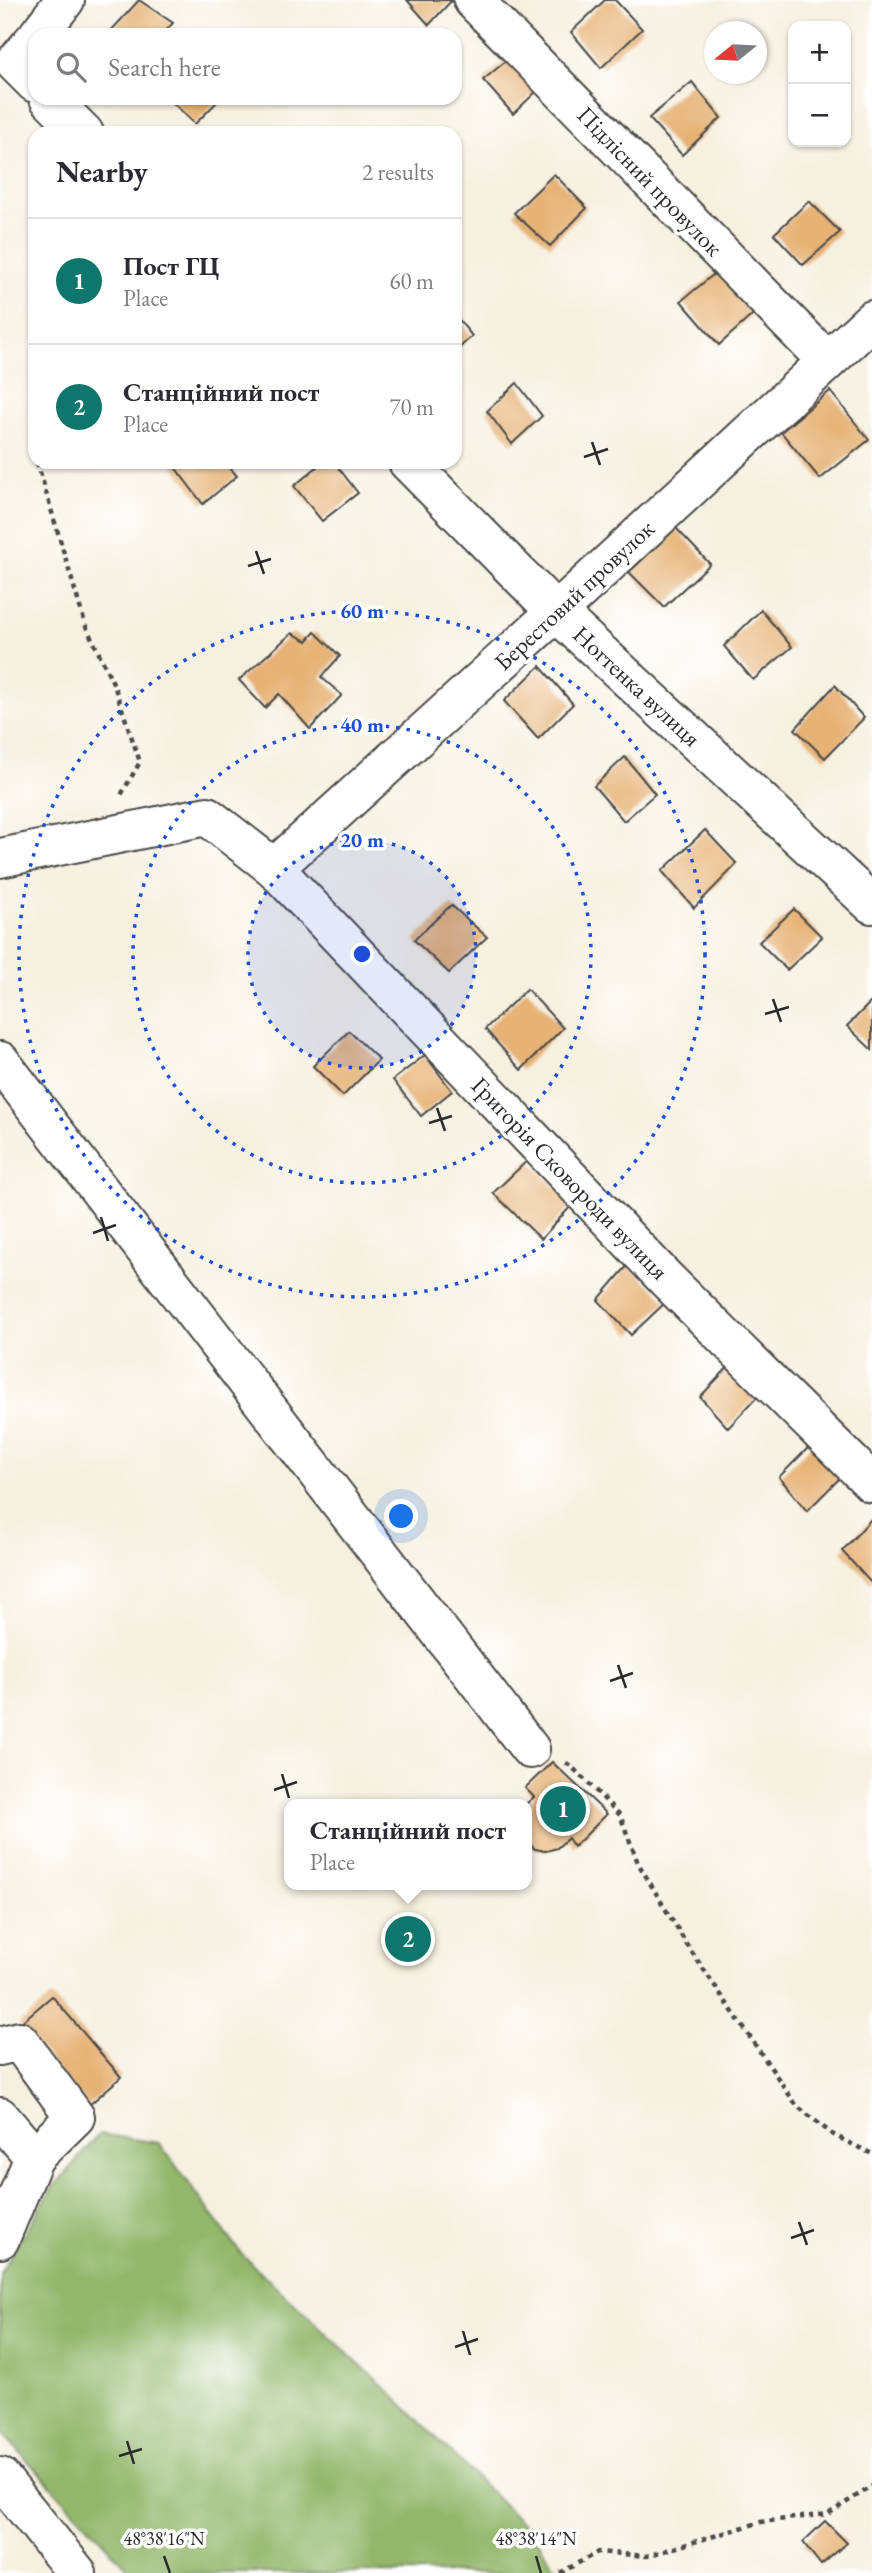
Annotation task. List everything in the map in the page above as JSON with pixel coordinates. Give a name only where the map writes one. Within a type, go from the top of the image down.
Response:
[{"type":"street","points":[[48,28],[65,0]]},
{"type":"street","name":"Підлісний провулок","points":[[473,0],[827,361]]},
{"type":"street","points":[[56,105],[77,126]]},
{"type":"street","name":"Берестовий провулок","points":[[274,868],[872,320]]},
{"type":"street","name":"Ногтенка вулиця","points":[[415,469],[556,612],[872,904]]},
{"type":"street","name":"Григорія Сковороди вулиця","points":[[0,858],[208,816],[274,868],[666,1279],[872,1483]]},
{"type":"street","points":[[0,1061],[530,1749]]},
{"type":"street","points":[[0,2046],[19,2041],[75,2117],[34,2157],[0,2239]]},
{"type":"street","points":[[0,2116],[34,2157]]},
{"type":"street","points":[[0,2477],[77,2573]]},
{"type":"path","points":[[39,469],[85,624],[114,685],[140,762],[119,798],[89,840]]},
{"type":"path","points":[[530,1749],[571,1766],[620,1815],[638,1863],[687,1945],[797,2106],[832,2134],[872,2154]]},
{"type":"path","points":[[560,2573],[597,2552],[647,2556],[761,2522],[828,2514],[872,2486]]},
{"type":"green space","points":[[99,2134],[159,2143],[243,2256],[393,2395],[532,2533],[560,2573],[132,2573],[0,2431],[0,2273],[51,2190]]},
{"type":"building","points":[[139,0],[173,23],[168,28],[114,28]]},
{"type":"building","points":[[407,0],[452,0],[429,25]]},
{"type":"building","points":[[605,0],[615,0],[642,29],[601,68],[571,32]]},
{"type":"building","points":[[513,55],[543,85],[513,114],[483,80]]},
{"type":"building","points":[[692,82],[721,118],[682,155],[649,118]]},
{"type":"building","points":[[175,105],[214,105],[195,124]]},
{"type":"building","points":[[554,174],[587,208],[550,246],[514,213]]},
{"type":"building","points":[[809,201],[840,232],[803,265],[774,234]]},
{"type":"building","points":[[720,269],[760,308],[719,345],[681,301]]},
{"type":"building","points":[[462,324],[472,336],[462,345]]},
{"type":"building","points":[[517,383],[542,416],[512,444],[487,411]]},
{"type":"building","points":[[830,391],[869,440],[820,479],[781,432]]},
{"type":"building","points":[[176,469],[231,469],[237,476],[203,504]]},
{"type":"building","points":[[315,469],[339,469],[358,493],[322,521],[294,486]]},
{"type":"building","points":[[676,528],[710,564],[664,607],[629,572]]},
{"type":"building","points":[[761,610],[792,647],[753,680],[724,646]]},
{"type":"building","points":[[315,632],[340,656],[321,677],[342,695],[310,729],[279,694],[265,708],[239,680],[292,633],[307,641]]},
{"type":"building","points":[[540,666],[573,704],[538,739],[504,701]]},
{"type":"building","points":[[835,685],[864,718],[825,758],[795,729]]},
{"type":"building","points":[[625,757],[655,794],[624,821],[594,786]]},
{"type":"building","points":[[705,830],[737,864],[694,908],[662,871]]},
{"type":"building","points":[[451,905],[487,937],[449,973],[414,940]]},
{"type":"building","points":[[794,909],[822,937],[787,970],[759,942]]},
{"type":"building","points":[[527,989],[563,1028],[521,1070],[485,1029]]},
{"type":"building","points":[[872,1001],[872,1050],[847,1026]]},
{"type":"building","points":[[349,1031],[379,1060],[343,1096],[313,1066]]},
{"type":"building","points":[[425,1055],[452,1091],[421,1116],[393,1080]]},
{"type":"building","points":[[529,1159],[572,1205],[541,1239],[493,1193]]},
{"type":"building","points":[[628,1265],[667,1301],[631,1335],[598,1300]]},
{"type":"building","points":[[732,1363],[760,1394],[728,1428],[700,1397]]},
{"type":"building","points":[[813,1443],[844,1474],[807,1511],[779,1477]]},
{"type":"building","points":[[872,1518],[872,1584],[842,1551]]},
{"type":"building","points":[[552,1762],[607,1814],[574,1847],[568,1838],[557,1848],[546,1851],[535,1849],[532,1846],[532,1799],[534,1797],[525,1788]]},
{"type":"building","points":[[404,1918],[429,1941],[411,1962],[387,1936]]},
{"type":"building","points":[[52,1996],[121,2077],[88,2106],[19,2024]]},
{"type":"building","points":[[825,2521],[847,2543],[821,2565],[803,2542]]},
{"type":"place","name":"Пост ГЦ","points":[[563,1809]]},
{"type":"place","name":"Станційний пост","points":[[408,1939]]}]
